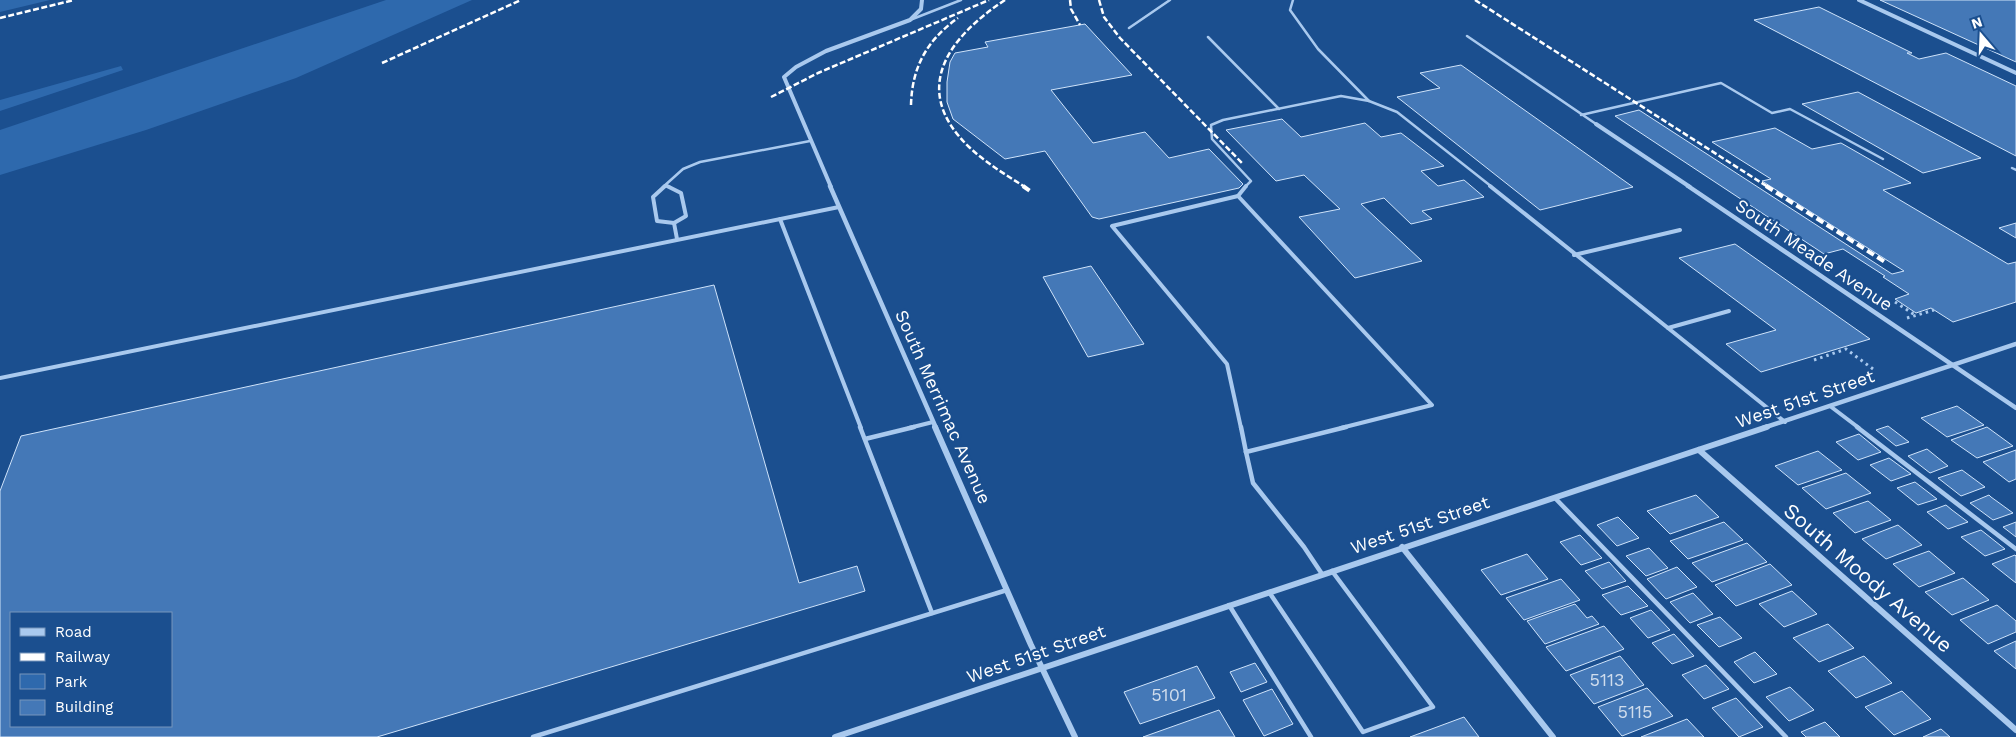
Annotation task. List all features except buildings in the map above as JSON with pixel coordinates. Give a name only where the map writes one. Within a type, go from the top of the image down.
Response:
[{"type":"street","points":[[910,20],[921,9],[922,0]]},
{"type":"street","points":[[1859,0],[2016,73]]},
{"type":"street","name":"South Merrimac Avenue","points":[[910,20],[813,57],[794,67],[784,77],[787,88],[1006,590],[1075,737]]},
{"type":"street","name":"South Meade Avenue","points":[[1596,124],[2016,408]]},
{"type":"street","name":"West 51st Street","points":[[839,736],[1553,496],[1785,422],[2016,344]]},
{"type":"street","name":"South Moody Avenue","points":[[1699,450],[2016,730]]},
{"type":"street","points":[[1402,547],[1553,737]]},
{"type":"lane","points":[[910,20],[961,0]]},
{"type":"lane","points":[[1129,28],[1170,0]]},
{"type":"lane","points":[[1293,0],[1290,10],[1318,49],[1369,101]]},
{"type":"lane","points":[[1467,36],[1596,124]]},
{"type":"lane","points":[[1208,37],[1279,109]]},
{"type":"lane","points":[[1581,115],[1641,99],[1721,82],[1772,113],[1790,109],[1883,159]]},
{"type":"lane","points":[[1322,574],[1304,547],[1253,483],[1227,364],[1112,226],[1238,196],[1251,182],[1212,139],[1211,125],[1341,96],[1369,101],[1397,112],[1785,422]]},
{"type":"lane","points":[[667,186],[681,193],[686,216],[674,223],[657,221],[653,197],[667,186],[683,169],[700,162],[810,141]]},
{"type":"lane","points":[[1238,196],[1432,405],[1246,452]]},
{"type":"lane","points":[[0,378],[839,207]]},
{"type":"lane","points":[[780,219],[932,613]]},
{"type":"lane","points":[[674,223],[677,239]]},
{"type":"lane","points":[[1574,255],[1680,230]]},
{"type":"lane","points":[[1668,328],[1728,311]]},
{"type":"lane","points":[[1830,406],[2016,549]]},
{"type":"lane","points":[[865,439],[933,422]]},
{"type":"lane","points":[[1553,496],[1786,737]]},
{"type":"lane","points":[[1269,592],[1363,732],[1433,707],[1332,571]]},
{"type":"lane","points":[[533,737],[1006,590]]},
{"type":"lane","points":[[1229,605],[1311,737]]},
{"type":"path","points":[[1895,302],[1916,316]]},
{"type":"path","points":[[1904,319],[1934,310]]},
{"type":"path","points":[[1814,360],[1846,349],[1873,369]]},
{"type":"green space","points":[[0,0],[50,0],[0,12]]},
{"type":"green space","points":[[386,0],[472,0],[296,78],[146,130],[0,175],[0,130]]},
{"type":"green space","points":[[121,66],[123,70],[0,111],[0,100]]},
{"type":"railway","points":[[0,18],[74,0]]},
{"type":"railway","points":[[382,63],[521,0]]},
{"type":"railway","points":[[771,97],[818,73],[989,0]]},
{"type":"railway","points":[[1005,0],[967,30],[953,47],[944,66],[939,85],[941,105],[951,126],[969,147],[989,164],[1025,187]]},
{"type":"railway","points":[[1070,0],[1071,9],[1080,25]]},
{"type":"railway","points":[[1099,0],[1104,17],[1120,38],[1242,163]]},
{"type":"railway","points":[[1475,0],[1768,187]]},
{"type":"railway","points":[[911,105],[914,78],[923,56],[947,26],[958,18]]},
{"type":"railway","points":[[1023,186],[1030,191]]},
{"type":"railway","points":[[1766,186],[1885,262]]}]
